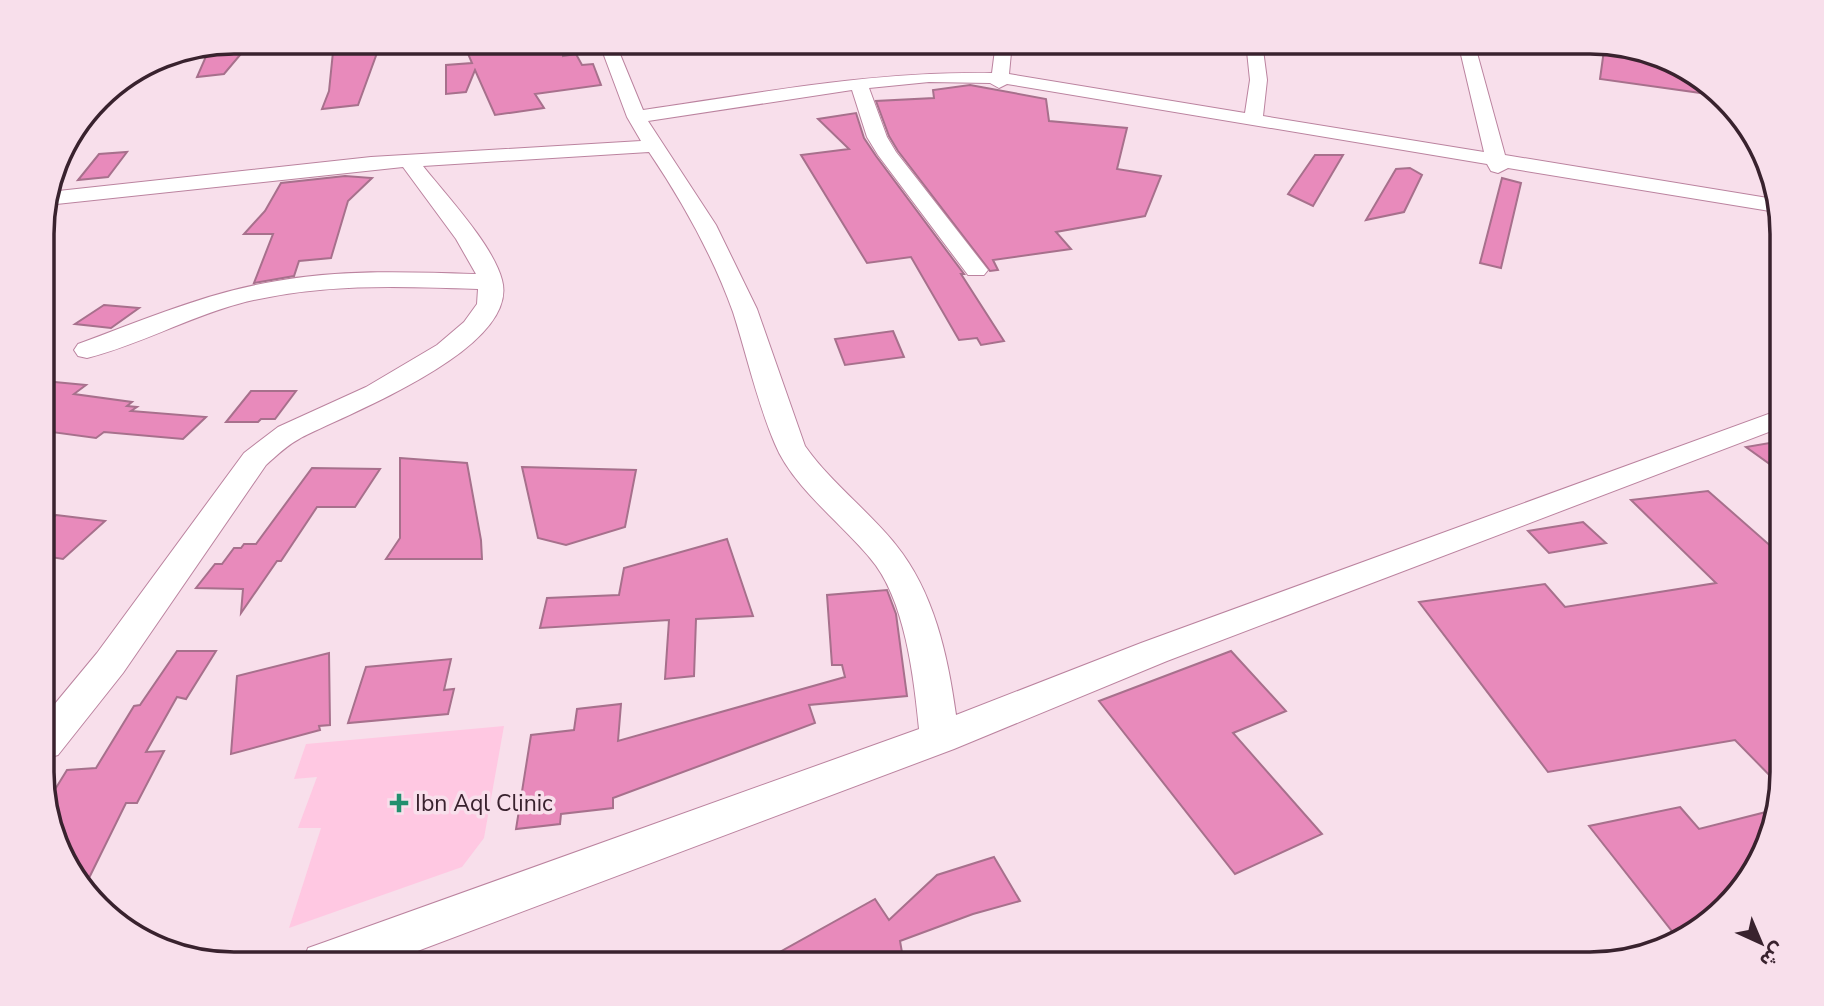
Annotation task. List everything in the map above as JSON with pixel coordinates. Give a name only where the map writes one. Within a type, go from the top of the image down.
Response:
[{"type":"street","points":[[999,81],[1002,54]]},
{"type":"street","points":[[1252,119],[1258,102],[1256,54]]},
{"type":"street","points":[[1460,54],[1466,118]]},
{"type":"street","points":[[1461,54],[1497,163]]},
{"type":"street","points":[[612,55],[643,129],[705,225],[744,309],[790,446],[807,471],[884,552],[905,583],[931,668],[940,738]]},
{"type":"street","points":[[999,81],[1473,154]]},
{"type":"street","points":[[58,198],[280,172],[410,163],[643,129],[860,87],[999,81],[1473,154],[1497,163],[1768,212]]},
{"type":"street","points":[[860,87],[877,137],[888,155],[976,270]]},
{"type":"street","points":[[54,732],[110,663],[255,459],[288,433],[407,378],[456,342],[488,309],[493,294],[492,282],[484,264],[410,163]]},
{"type":"street","points":[[1497,163],[1767,205]]},
{"type":"street","points":[[87,350],[198,309],[277,288],[414,280],[492,282]]},
{"type":"street","points":[[358,952],[940,738],[1154,652],[1770,421]]},
{"type":"shaded area","name":"Ibn Aql Clinic","points":[[504,726],[484,838],[462,867],[289,928],[321,828],[298,828],[317,777],[294,779],[306,744]]},
{"type":"building","points":[[240,55],[224,74],[197,77],[206,57]]},
{"type":"building","points":[[333,55],[376,55],[358,105],[322,109],[329,91]]},
{"type":"building","points":[[468,55],[576,55],[582,65],[593,64],[601,85],[535,94],[544,108],[495,115],[475,70],[466,92],[446,94],[446,65],[472,63]]},
{"type":"building","points":[[1603,55],[1625,58],[1670,73],[1702,93],[1600,79]]},
{"type":"building","points":[[970,85],[1046,99],[1049,121],[1127,128],[1117,169],[1161,176],[1145,216],[1056,232],[1071,249],[993,260],[998,270],[990,271],[898,151],[889,136],[876,101],[934,98],[933,90]]},
{"type":"building","points":[[856,113],[864,138],[964,274],[961,274],[1004,341],[981,345],[977,338],[959,340],[911,257],[867,263],[801,155],[849,149],[818,119]]},
{"type":"building","points":[[127,152],[108,177],[78,180],[99,154]]},
{"type":"building","points":[[1315,155],[1343,155],[1313,206],[1288,194]]},
{"type":"building","points":[[1410,168],[1422,175],[1404,212],[1366,220],[1396,169]]},
{"type":"building","points":[[345,176],[372,178],[348,201],[331,258],[299,261],[294,276],[254,283],[273,234],[244,234],[265,211],[281,183]]},
{"type":"building","points":[[1502,178],[1521,183],[1501,268],[1480,263]]},
{"type":"building","points":[[104,305],[139,308],[111,328],[75,324]]},
{"type":"building","points":[[893,331],[904,357],[845,365],[835,339]]},
{"type":"building","points":[[55,382],[86,385],[74,394],[132,402],[127,406],[137,407],[131,411],[206,417],[183,439],[104,432],[96,438],[55,432]]},
{"type":"building","points":[[251,391],[296,391],[275,419],[226,422]]},
{"type":"building","points":[[1770,443],[1770,464],[1746,447]]},
{"type":"building","points":[[400,458],[467,463],[482,559],[386,559],[400,538]]},
{"type":"building","points":[[522,467],[636,470],[625,527],[566,545],[538,538]]},
{"type":"building","points":[[312,468],[380,469],[355,507],[317,507],[281,561],[277,561],[241,613],[243,589],[196,588],[215,564],[222,564],[234,548],[241,548],[244,544],[256,544]]},
{"type":"building","points":[[1708,491],[1770,545],[1770,775],[1735,740],[1548,772],[1419,602],[1545,584],[1565,607],[1716,583],[1631,500]]},
{"type":"building","points":[[54,516],[105,521],[63,559],[54,558]]},
{"type":"building","points":[[1583,522],[1606,543],[1549,553],[1528,531]]},
{"type":"building","points":[[727,539],[753,616],[696,619],[694,676],[665,679],[669,620],[540,628],[547,598],[619,595],[624,568]]},
{"type":"building","points":[[887,590],[896,614],[907,696],[809,705],[815,723],[613,798],[613,808],[561,814],[560,824],[516,829],[531,735],[574,730],[577,709],[621,704],[618,741],[845,677],[842,665],[832,665],[827,595]]},
{"type":"building","points":[[177,651],[216,651],[186,699],[177,697],[146,752],[164,751],[137,803],[126,803],[88,878],[68,841],[60,819],[55,789],[67,770],[96,768],[134,706],[140,705]]},
{"type":"building","points":[[1231,651],[1286,711],[1233,733],[1322,834],[1235,874],[1099,701]]},
{"type":"building","points":[[329,653],[330,725],[319,726],[320,730],[231,754],[237,676]]},
{"type":"building","points":[[451,659],[444,690],[454,689],[448,714],[348,723],[366,667]]},
{"type":"building","points":[[1680,807],[1699,829],[1765,812],[1751,852],[1725,891],[1709,907],[1672,932],[1589,826]]},
{"type":"building","points":[[994,857],[1020,901],[973,914],[900,941],[902,952],[780,952],[875,899],[889,920],[937,875]]},
{"type":"place","name":"Ibn Aql Clinic","points":[[399,803]]}]
